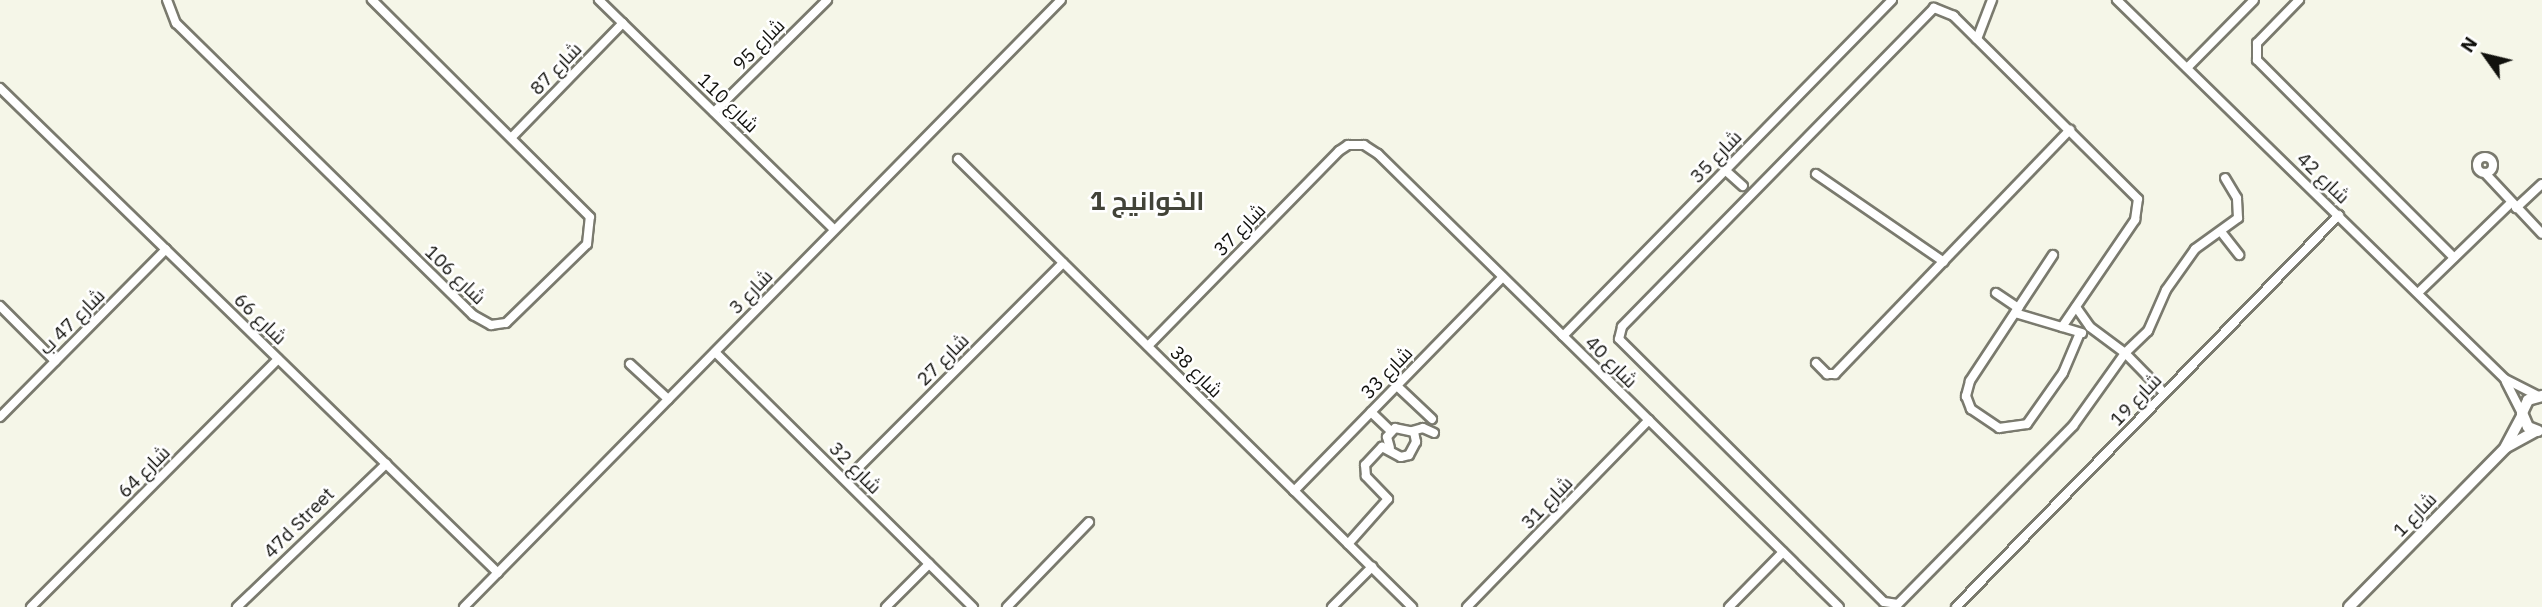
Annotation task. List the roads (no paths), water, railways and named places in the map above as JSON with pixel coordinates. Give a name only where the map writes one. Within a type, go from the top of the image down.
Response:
[{"type":"street","name":"شارع 106","points":[[167,0],[176,23],[473,315],[491,325],[512,320],[591,235],[586,211],[372,0]]},
{"type":"street","name":"شارع 110","points":[[599,0],[834,229]]},
{"type":"street","name":"شارع 95","points":[[714,112],[826,0]]},
{"type":"street","name":"شارع 3","points":[[464,607],[1061,0]]},
{"type":"street","name":"شارع 35","points":[[1563,336],[1892,0]]},
{"type":"street","points":[[1977,39],[1992,0]]},
{"type":"street","name":"شارع 42","points":[[2117,0],[2505,379],[2540,396]]},
{"type":"street","points":[[2187,68],[2254,0]]},
{"type":"street","points":[[2299,0],[2257,43],[2257,60],[2454,258]]},
{"type":"street","points":[[2062,327],[2139,206],[2134,193],[1949,11],[1927,11],[1747,189],[1622,327],[1619,339],[1888,604],[1906,598],[2073,426],[2125,353],[2148,331],[2166,290],[2195,249],[2222,233],[2240,210],[2234,188],[2225,178]]},
{"type":"street","name":"شارع 87","points":[[512,137],[623,23]]},
{"type":"street","name":"شارع 66","points":[[0,88],[498,573]]},
{"type":"street","points":[[1816,363],[1827,374],[1835,374],[2070,130]]},
{"type":"street","name":"شارع 40","points":[[1359,144],[1378,154],[1839,607]]},
{"type":"street","name":"شارع 37","points":[[1148,346],[1339,151],[1359,144]]},
{"type":"street","name":"شارع 38","points":[[958,159],[1412,607]]},
{"type":"street","points":[[1725,170],[1747,189]]},
{"type":"street","points":[[2484,173],[2542,234]]},
{"type":"street","points":[[1816,174],[1944,262]]},
{"type":"street","points":[[2418,293],[2513,205],[2542,184]]},
{"type":"street","name":"شارع 19","points":[[1956,607],[2339,215]]},
{"type":"street","points":[[2222,233],[2239,255]]},
{"type":"street","name":"شارع 47 ب","points":[[0,417],[166,249]]},
{"type":"street","points":[[2053,256],[1966,388],[1971,410],[1999,428],[2020,427],[2032,419],[2070,360],[2080,333]]},
{"type":"street","name":"شارع 27","points":[[846,480],[1063,262]]},
{"type":"street","name":"شارع 33","points":[[1294,491],[1503,277]]},
{"type":"street","points":[[1996,293],[2016,310],[2080,333],[2094,331]]},
{"type":"street","points":[[0,306],[55,360]]},
{"type":"street","points":[[2076,307],[2094,331],[2125,353],[2164,393]]},
{"type":"street","name":"شارع 32","points":[[715,352],[973,607]]},
{"type":"street","name":"شارع 64","points":[[31,607],[278,359]]},
{"type":"street","points":[[630,364],[668,399]]},
{"type":"street","name":"شارع 42","points":[[2505,379],[2522,414]]},
{"type":"street","points":[[1396,386],[1432,419]]},
{"type":"street","name":"شارع 1","points":[[2349,607],[2505,448],[2528,400],[2540,396]]},
{"type":"street","points":[[1371,412],[1391,431],[1390,448]]},
{"type":"street","points":[[2522,414],[2539,431]]},
{"type":"street","name":"شارع 31","points":[[1467,607],[1649,420]]},
{"type":"street","points":[[1391,431],[1400,427],[1412,431],[1423,428],[1434,433]]},
{"type":"street","points":[[1390,448],[1401,457],[1409,455],[1416,442],[1412,431]]},
{"type":"street","name":"شارع 1","points":[[2505,448],[2539,431]]},
{"type":"street","points":[[1348,544],[1387,503],[1388,499],[1364,469],[1377,451],[1390,448]]},
{"type":"street","name":"47d Street","points":[[237,607],[341,503],[386,464]]},
{"type":"street","points":[[1007,607],[1089,522]]},
{"type":"street","points":[[1729,607],[1783,552]]},
{"type":"street","points":[[886,607],[929,564]]},
{"type":"street","points":[[1332,607],[1372,567]]},
{"type":"district","name":"الخوانيج 1","points":[[1147,201]]}]
